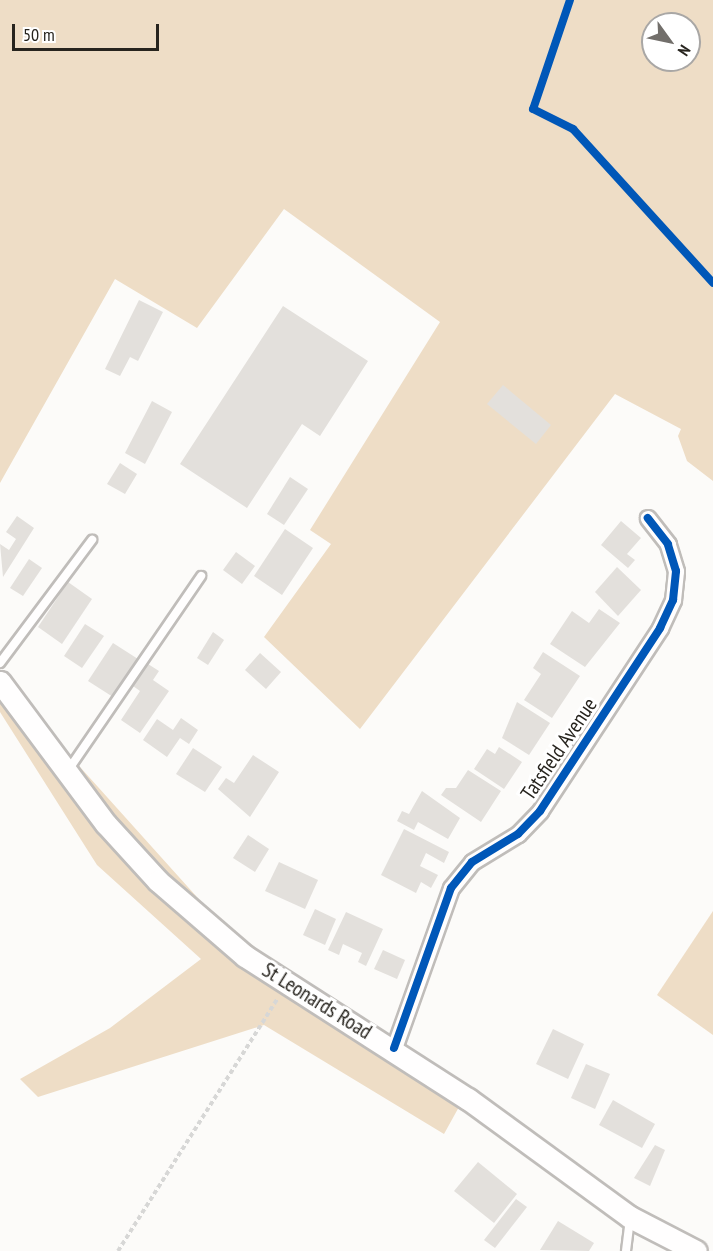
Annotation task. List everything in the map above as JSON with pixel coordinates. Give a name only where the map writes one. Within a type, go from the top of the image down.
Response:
[{"type":"main road","name":"St Leonards Road","points":[[0,682],[69,769],[106,824],[158,881],[245,956],[394,1048],[630,1216],[696,1251]]},
{"type":"street","name":"Tatsfield Avenue","points":[[394,1048],[451,888],[472,862],[518,834],[540,811],[660,628],[673,600],[676,571],[668,544],[648,518]]},
{"type":"lane","points":[[0,663],[92,540]]},
{"type":"lane","points":[[69,769],[201,576]]},
{"type":"lane","points":[[626,1251],[630,1216]]},
{"type":"path","points":[[118,1251],[287,983]]},
{"type":"shaded area","points":[[0,0],[713,0],[713,481],[687,461],[678,436],[681,429],[615,394],[360,729],[264,637],[331,544],[310,530],[440,322],[284,209],[197,328],[115,279],[0,483]]},
{"type":"shaded area","points":[[0,678],[232,936],[470,1087],[444,1134],[264,1025],[38,1097],[20,1079],[110,1028],[201,959],[97,865],[0,712]]},
{"type":"shaded area","points":[[713,911],[713,1035],[657,995]]},
{"type":"building","points":[[139,300],[163,312],[138,361],[130,357],[120,376],[105,369]]},
{"type":"building","points":[[283,306],[368,361],[320,436],[302,424],[247,508],[180,464]]},
{"type":"building","points":[[503,385],[551,425],[536,444],[487,404]]},
{"type":"building","points":[[152,401],[172,412],[145,464],[125,453]]},
{"type":"building","points":[[120,463],[137,474],[125,494],[107,484]]},
{"type":"building","points":[[290,477],[308,489],[284,525],[267,514]]},
{"type":"building","points":[[17,516],[34,528],[3,577],[0,544],[9,550],[16,539],[6,532]]},
{"type":"building","points":[[621,521],[641,538],[627,554],[635,560],[628,568],[601,545]]},
{"type":"building","points":[[285,529],[313,548],[282,595],[254,576]]},
{"type":"building","points":[[236,552],[255,566],[242,584],[223,570]]},
{"type":"building","points":[[29,559],[42,568],[23,596],[10,588]]},
{"type":"building","points":[[617,567],[641,590],[618,616],[595,592]]},
{"type":"building","points":[[68,582],[92,599],[62,644],[38,627]]},
{"type":"building","points":[[599,609],[620,623],[585,667],[550,644],[572,611],[589,623]]},
{"type":"building","points":[[85,624],[104,636],[82,668],[64,656]]},
{"type":"building","points":[[213,632],[224,640],[208,665],[197,658]]},
{"type":"building","points":[[113,643],[138,659],[113,697],[88,681]]},
{"type":"building","points":[[543,652],[580,676],[552,718],[524,700],[541,674],[533,668]]},
{"type":"building","points":[[260,653],[281,672],[266,689],[245,670]]},
{"type":"building","points":[[148,664],[159,671],[153,680],[169,691],[140,733],[121,720],[140,691],[133,686]]},
{"type":"building","points":[[517,702],[550,723],[529,755],[502,738]]},
{"type":"building","points":[[181,718],[198,730],[189,744],[180,738],[167,757],[143,740],[157,719],[173,730]]},
{"type":"building","points":[[499,747],[522,762],[504,789],[474,769],[487,749],[495,754]]},
{"type":"building","points":[[193,748],[222,767],[205,792],[176,774]]},
{"type":"building","points":[[253,755],[279,772],[250,817],[218,789],[226,778],[234,783]]},
{"type":"building","points":[[468,770],[501,791],[481,822],[441,795],[446,788],[456,788]]},
{"type":"building","points":[[422,791],[460,818],[448,839],[418,822],[414,830],[397,821],[402,811],[409,814]]},
{"type":"building","points":[[404,829],[449,852],[444,863],[426,853],[420,866],[438,875],[431,888],[421,882],[416,893],[381,875]]},
{"type":"building","points":[[248,835],[269,849],[255,872],[233,858]]},
{"type":"building","points":[[279,862],[318,880],[305,909],[265,891]]},
{"type":"building","points":[[315,909],[336,919],[325,945],[303,935]]},
{"type":"building","points":[[346,912],[383,929],[366,966],[358,962],[362,953],[343,944],[339,955],[328,950]]},
{"type":"building","points":[[383,950],[405,960],[397,979],[374,969]]},
{"type":"building","points":[[553,1029],[584,1044],[568,1079],[536,1064]]},
{"type":"building","points":[[586,1064],[610,1074],[595,1109],[571,1098]]},
{"type":"building","points":[[613,1100],[655,1124],[642,1148],[599,1125]]},
{"type":"building","points":[[655,1145],[665,1150],[650,1186],[634,1178]]},
{"type":"building","points":[[478,1162],[517,1194],[494,1223],[454,1191]]},
{"type":"building","points":[[516,1199],[527,1207],[495,1248],[484,1240]]},
{"type":"building","points":[[558,1221],[594,1243],[589,1251],[540,1250]]},
{"type":"cycle path","points":[[570,0],[533,109],[573,129],[713,283]]},
{"type":"cycle path","points":[[394,1048],[451,888],[472,862],[518,834],[540,811],[660,628],[673,600],[676,571],[668,544],[648,518]]}]
